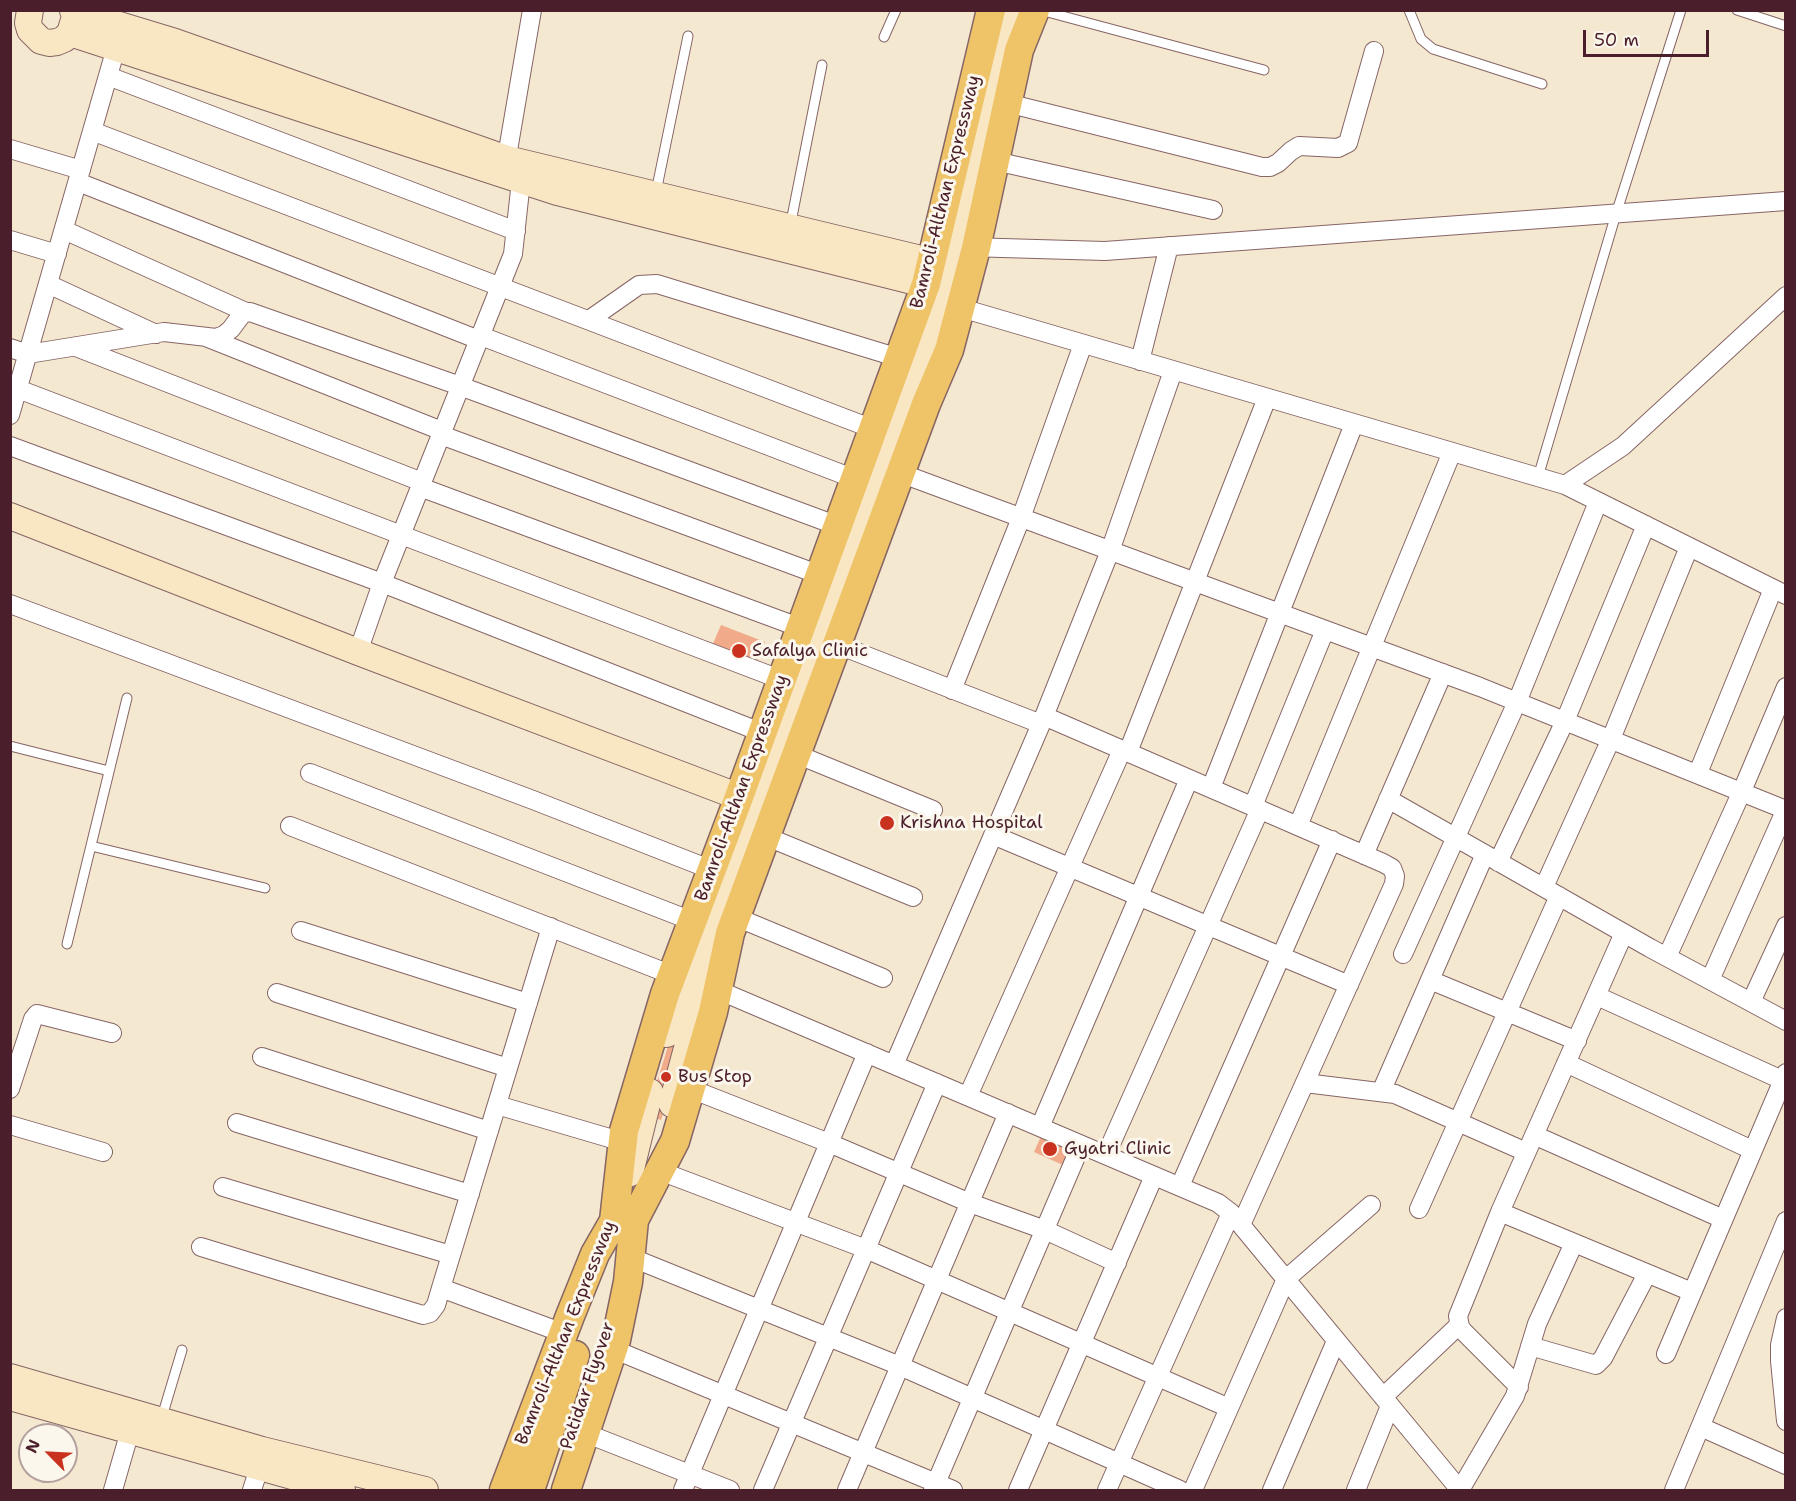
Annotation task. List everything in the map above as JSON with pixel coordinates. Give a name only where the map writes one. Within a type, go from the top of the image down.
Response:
[{"type":"main road","name":"Bamroli-Althan Expressway","points":[[595,1254],[624,1221],[623,1142],[627,1120],[672,975],[713,921],[712,870],[757,803],[763,733],[873,429],[899,358],[949,276],[991,10]]},
{"type":"main road","points":[[624,1221],[660,1171],[675,1141],[718,990],[730,933],[713,921],[765,836],[757,803],[796,754],[900,473],[949,350],[949,276],[995,161],[1019,50],[1035,10]]},
{"type":"main road","name":"Patidar Flyover","points":[[530,1491],[592,1334],[629,1270],[624,1221]]},
{"type":"main road","name":"Patidar Flyover","points":[[552,1491],[592,1334],[597,1284],[595,1254]]},
{"type":"main road","name":"Bamroli-Althan Expressway","points":[[504,1491],[592,1334]]},
{"type":"main road","points":[[566,1491],[585,1433],[592,1334]]},
{"type":"street","points":[[30,10],[28,22],[35,36],[41,41],[57,42],[72,18]]},
{"type":"street","points":[[358,652],[382,583],[513,254],[516,231],[511,172],[532,10]]},
{"type":"street","points":[[1002,41],[1008,10]]},
{"type":"street","points":[[1002,41],[1015,10]]},
{"type":"street","points":[[72,18],[175,42],[511,172],[655,195],[790,228],[949,276],[1083,344],[1564,485],[1779,592],[1698,773]]},
{"type":"street","points":[[72,18],[116,48],[511,172],[949,276],[1105,251],[1785,201]]},
{"type":"street","points":[[10,29],[35,36]]},
{"type":"street","name":"Bamroli-Althan Expressway","points":[[713,921],[932,344],[1002,41]]},
{"type":"street","points":[[10,416],[116,48]]},
{"type":"street","points":[[1007,104],[1262,167],[1270,167],[1299,146],[1338,148],[1348,143],[1374,51]]},
{"type":"street","points":[[108,76],[516,231]]},
{"type":"street","points":[[92,130],[873,429]]},
{"type":"street","points":[[10,150],[80,176],[480,338],[855,479]]},
{"type":"street","points":[[995,161],[1213,210]]},
{"type":"street","points":[[64,230],[246,312],[460,386],[838,526]]},
{"type":"street","points":[[10,240],[57,254]]},
{"type":"street","points":[[1140,361],[1169,246]]},
{"type":"street","points":[[48,284],[156,334]]},
{"type":"street","points":[[590,320],[639,285],[657,284],[899,358]]},
{"type":"street","points":[[1564,485],[1623,446],[1785,297]]},
{"type":"street","points":[[10,348],[28,354],[170,332],[216,338],[231,329],[246,312]]},
{"type":"street","points":[[206,337],[442,433],[820,575]]},
{"type":"street","points":[[952,690],[1021,518],[1083,344]]},
{"type":"street","points":[[74,347],[421,485],[801,628]]},
{"type":"street","points":[[894,1065],[1042,720],[1110,551],[1173,371]]},
{"type":"street","points":[[18,389],[782,680]]},
{"type":"street","points":[[968,1096],[1070,866],[1125,751],[1195,582],[1267,398]]},
{"type":"street","points":[[1211,788],[1354,424]]},
{"type":"street","points":[[10,446],[382,583],[763,733]]},
{"type":"street","points":[[1298,826],[1452,452]]},
{"type":"street","points":[[900,473],[1443,673],[1698,773],[1785,810],[1710,980]]},
{"type":"street","points":[[1403,954],[1517,702],[1598,502]]},
{"type":"street","points":[[10,516],[358,652],[757,803]]},
{"type":"street","points":[[1381,1092],[1430,980],[1565,721],[1646,525]]},
{"type":"street","points":[[1419,1209],[1507,1012],[1551,892],[1689,547]]},
{"type":"street","points":[[10,604],[533,800],[712,870]]},
{"type":"street","points":[[1106,1155],[1208,926],[1325,630]]},
{"type":"street","points":[[836,645],[952,690],[1125,751],[1332,840],[1392,868],[1395,876],[1394,884],[1305,1083],[1158,1378],[1107,1491]]},
{"type":"street","points":[[1364,855],[1443,673]]},
{"type":"street","points":[[1667,957],[1742,791],[1785,687]]},
{"type":"street","points":[[796,754],[933,810]]},
{"type":"street","points":[[310,773],[713,921],[883,978]]},
{"type":"street","points":[[1040,1127],[1189,779]]},
{"type":"street","points":[[1388,799],[1785,1021]]},
{"type":"street","points":[[290,825],[672,975]]},
{"type":"street","points":[[993,835],[1349,985]]},
{"type":"street","points":[[765,836],[913,897]]},
{"type":"street","points":[[1180,1186],[1332,840]]},
{"type":"street","points":[[624,1221],[624,1200],[642,1120],[675,1006],[713,921]]},
{"type":"street","points":[[1751,1002],[1785,926]]},
{"type":"street","points":[[201,1247],[423,1315],[434,1310],[551,927]]},
{"type":"street","points":[[301,931],[528,1003]]},
{"type":"street","points":[[1519,1387],[1463,1331],[1459,1325],[1460,1312],[1500,1212],[1624,933]]},
{"type":"street","points":[[1430,980],[1577,1041]]},
{"type":"street","points":[[718,990],[1218,1203],[1236,1219],[1460,1490],[1519,1387],[1537,1324],[1574,1243]]},
{"type":"street","points":[[277,993],[508,1068]]},
{"type":"street","points":[[1596,996],[1784,1076],[1666,1354]]},
{"type":"street","points":[[10,1089],[33,1019],[37,1014],[112,1033]]},
{"type":"street","points":[[687,1483],[867,1053]]},
{"type":"street","points":[[262,1057],[489,1131]]},
{"type":"street","points":[[1566,1063],[1752,1150]]},
{"type":"street","points":[[763,1491],[937,1083]]},
{"type":"street","points":[[1305,1083],[1402,1096],[1527,1152]]},
{"type":"street","points":[[691,1089],[829,1143],[970,1203],[1045,1230],[1117,1263]]},
{"type":"street","points":[[497,1105],[623,1142]]},
{"type":"street","points":[[848,1491],[1008,1113]]},
{"type":"street","points":[[237,1123],[470,1194]]},
{"type":"street","points":[[10,1125],[103,1152]]},
{"type":"street","points":[[1534,1135],[1723,1220]]},
{"type":"street","points":[[441,1288],[592,1334],[723,1395],[864,1452],[941,1488],[973,1398],[1082,1145]]},
{"type":"street","points":[[660,1171],[866,1249],[1229,1408]]},
{"type":"street","points":[[1018,1491],[1154,1176]]},
{"type":"street","points":[[223,1187],[451,1255]]},
{"type":"street","points":[[629,1270],[759,1310],[900,1366],[1119,1465],[1190,1490],[1286,1280],[1371,1205]]},
{"type":"street","points":[[1500,1212],[1692,1292]]},
{"type":"street","points":[[1674,1491],[1778,1260],[1785,1221]]},
{"type":"street","points":[[1530,1346],[1596,1365],[1603,1358],[1647,1274]]},
{"type":"street","points":[[1785,1318],[1780,1345],[1780,1361],[1785,1420]]},
{"type":"street","points":[[1356,1491],[1386,1402],[1459,1325]]},
{"type":"street","points":[[1272,1491],[1336,1341]]},
{"type":"street","points":[[10,1377],[262,1449],[425,1491]]},
{"type":"street","points":[[10,1397],[130,1431],[256,1479],[342,1491]]},
{"type":"street","points":[[1701,1427],[1785,1465]]},
{"type":"street","points":[[113,1491],[130,1431]]},
{"type":"street","points":[[585,1433],[687,1483],[730,1491]]},
{"type":"lane","points":[[884,37],[896,10]]},
{"type":"lane","points":[[1040,10],[1264,70]]},
{"type":"lane","points":[[1409,10],[1420,39],[1432,49],[1542,84]]},
{"type":"lane","points":[[1538,477],[1616,214],[1681,10]]},
{"type":"lane","points":[[1737,10],[1785,26]]},
{"type":"lane","points":[[655,195],[688,36]]},
{"type":"lane","points":[[790,228],[822,65]]},
{"type":"lane","points":[[67,944],[127,698]]},
{"type":"lane","points":[[10,746],[109,771]]},
{"type":"lane","points":[[91,846],[265,888]]},
{"type":"lane","points":[[161,1420],[182,1350]]},
{"type":"building","points":[[721,625],[765,642],[755,666],[711,648]]},
{"type":"building","points":[[671,1036],[685,1041],[661,1120],[647,1115]]},
{"type":"building","points":[[1042,1134],[1074,1148],[1065,1166],[1034,1152]]},
{"type":"place","name":"Safalya Clinic","points":[[739,651]]},
{"type":"place","name":"Krishna Hospital","points":[[887,823]]},
{"type":"place","name":"Bus Stop","points":[[666,1077]]},
{"type":"place","name":"Gyatri Clinic","points":[[1050,1149]]}]
